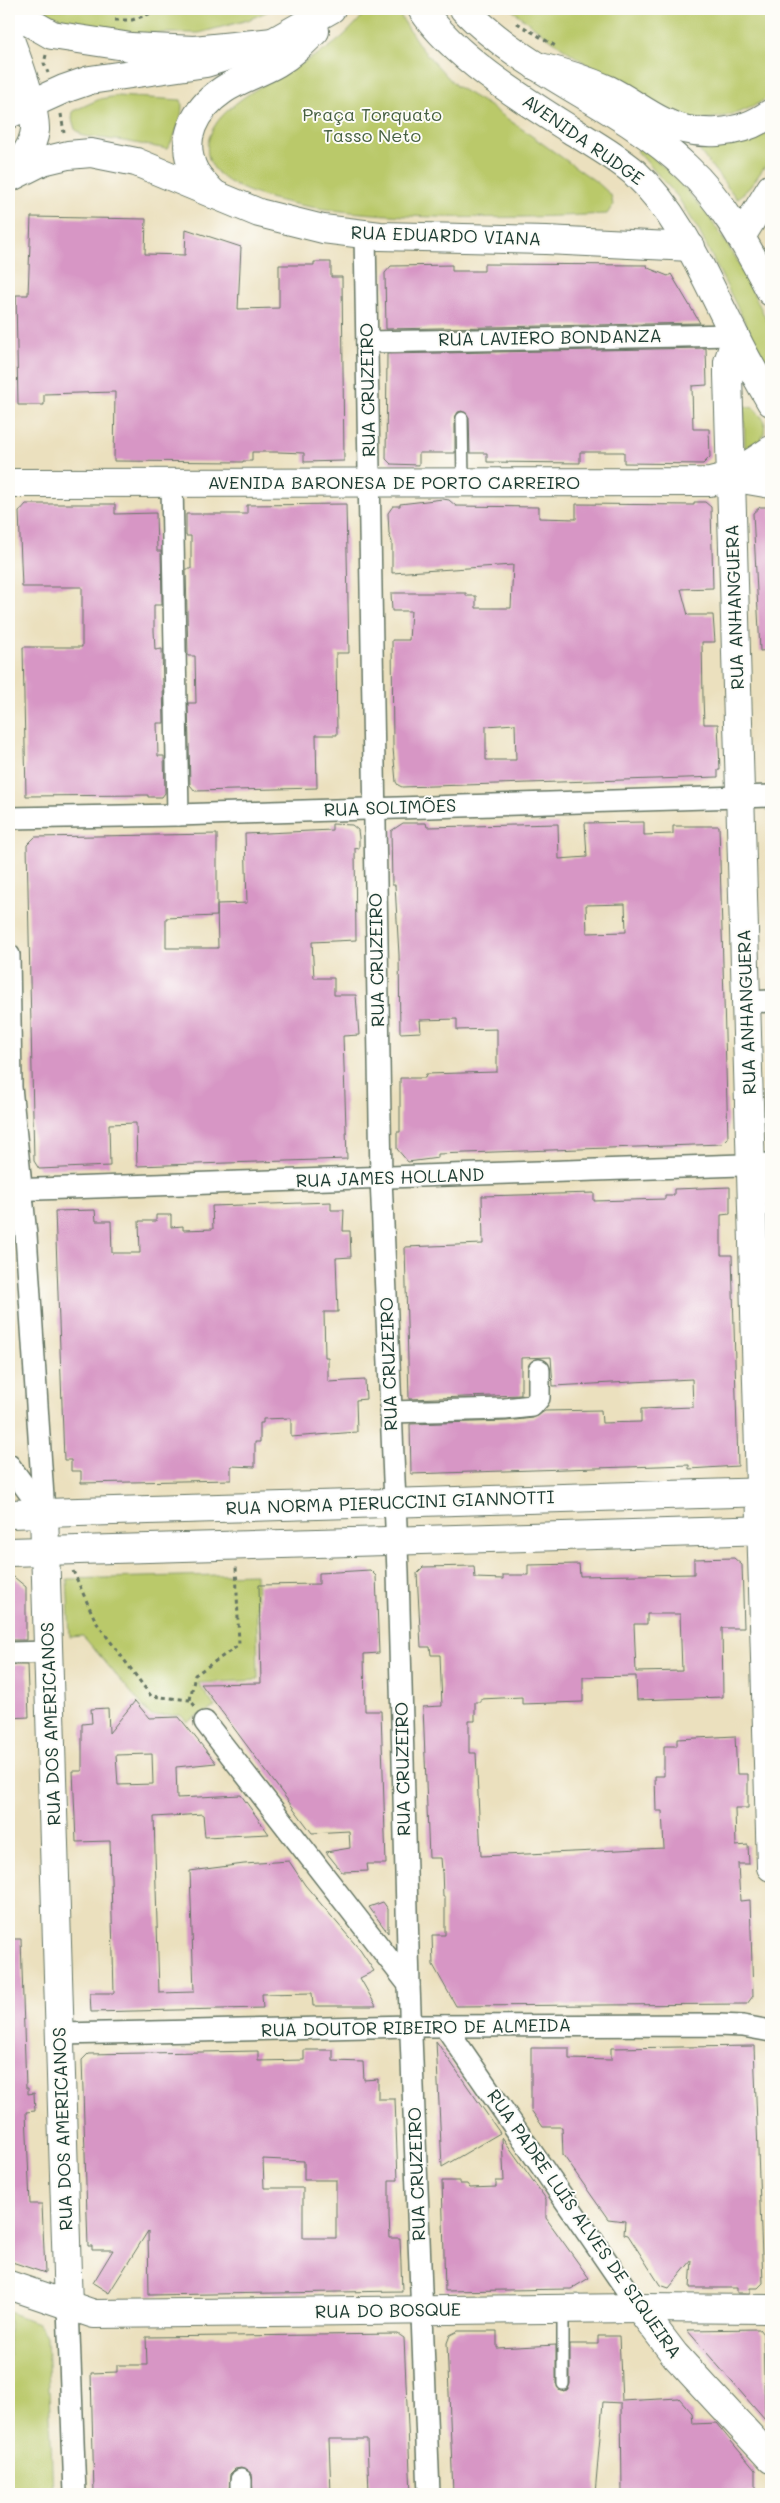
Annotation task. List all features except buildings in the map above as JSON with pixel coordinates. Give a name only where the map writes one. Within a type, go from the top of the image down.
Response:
[{"type":"main road","points":[[15,9],[30,23],[52,35],[131,47],[194,50],[273,42]]},
{"type":"main road","points":[[19,108],[90,80],[206,63],[273,42],[331,9]]},
{"type":"main road","points":[[215,195],[196,173],[190,160],[188,147],[190,128],[206,105],[223,90],[277,63],[299,48],[338,9]]},
{"type":"main road","name":"AVENIDA RUDGE","points":[[422,9],[437,29],[467,56],[534,107],[632,171],[673,216],[691,247],[735,337],[771,402]]},
{"type":"main road","name":"AVENIDA RUDGE","points":[[464,9],[498,40],[536,66],[635,127],[685,166],[706,187],[741,237],[771,292]]},
{"type":"main road","points":[[9,37],[19,108],[35,130],[31,144],[23,159],[9,172]]},
{"type":"main road","points":[[536,66],[569,74],[590,82],[662,121],[678,128],[697,132],[733,131],[771,114]]},
{"type":"main road","name":"RUA EDUARDO VIANA","points":[[9,178],[43,161],[68,155],[91,153],[136,162],[259,213],[323,229],[365,234],[691,247]]},
{"type":"main road","points":[[741,237],[771,188]]},
{"type":"main road","name":"RUA ANHANGUERA","points":[[735,337],[728,362],[741,797],[759,1001],[771,1867]]},
{"type":"main road","name":"AVENIDA BARONESA DE PORTO CARREIRO","points":[[9,483],[710,482],[730,477],[771,450]]},
{"type":"main road","points":[[730,477],[771,484]]},
{"type":"main road","name":"RUA NORMA PIERUCCINI GIANNOTTI","points":[[9,1514],[766,1492]]},
{"type":"main road","name":"RUA DOS AMERICANOS","points":[[44,1513],[68,2307]]},
{"type":"main road","name":"RUA NORMA PIERUCCINI GIANNOTTI","points":[[9,1552],[766,1530]]},
{"type":"main road","name":"RUA DO BOSQUE","points":[[9,2285],[68,2307],[94,2314],[639,2308],[771,2309]]},
{"type":"main road","name":"RUA PADRE LUÍS ALVES DE SIQUEIRA","points":[[639,2308],[675,2355],[771,2459]]},
{"type":"main road","points":[[675,2355],[672,2339],[674,2323],[686,2313],[701,2308]]},
{"type":"street","name":"RUA CRUZEIRO","points":[[365,234],[381,1178],[397,1541],[409,1985],[429,2494]]},
{"type":"street","name":"RUA LAVIERO BONDANZA","points":[[367,342],[735,337]]},
{"type":"street","points":[[172,483],[178,815]]},
{"type":"street","name":"RUA SOLIMÕES","points":[[9,818],[178,815],[771,796]]},
{"type":"street","name":"RUA DOS AMERICANOS","points":[[9,955],[15,1190],[44,1513]]},
{"type":"street","name":"RUA JAMES HOLLAND","points":[[15,1190],[762,1165]]},
{"type":"street","points":[[390,1412],[506,1409],[532,1406],[539,1398],[539,1370]]},
{"type":"street","points":[[9,1465],[44,1513]]},
{"type":"street","points":[[9,1653],[48,1652]]},
{"type":"street","points":[[206,1722],[409,1985]]},
{"type":"street","name":"RUA DOUTOR RIBEIRO DE ALMEIDA","points":[[61,2034],[411,2026],[717,2025],[743,2026],[771,2031]]},
{"type":"street","name":"RUA PADRE LUÍS ALVES DE SIQUEIRA","points":[[445,2026],[639,2308]]},
{"type":"street","name":"RUA DOS AMERICANOS","points":[[68,2307],[75,2494]]},
{"type":"lane","points":[[462,418],[462,482]]},
{"type":"lane","points":[[9,1207],[15,1190]]},
{"type":"lane","points":[[563,2310],[563,2384]]},
{"type":"path","points":[[206,1722],[190,1700],[195,1675],[239,1645],[235,1563]]},
{"type":"path","points":[[72,1568],[96,1622],[151,1696],[190,1700]]},
{"type":"green space","points":[[38,9],[273,9],[248,20],[199,33],[138,33],[78,25]]},
{"type":"green space","name":"Praça Torquato Tasso Neto","points":[[368,9],[396,9],[421,48],[456,86],[488,105],[598,183],[611,195],[613,205],[607,214],[445,217],[369,214],[298,205],[242,189],[211,163],[214,127],[223,115],[250,93],[334,44],[350,30]]},
{"type":"green space","points":[[511,9],[771,9],[771,94],[748,109],[718,117],[688,119],[660,113],[564,49]]},
{"type":"green space","points":[[117,96],[181,100],[182,112],[173,139],[167,149],[83,136],[75,129],[72,119],[73,111],[100,99]]},
{"type":"green space","points":[[771,129],[771,158],[750,187],[737,199],[698,149],[743,142]]},
{"type":"green space","points":[[641,147],[676,178],[707,214],[736,258],[771,329],[771,374],[698,229],[677,196],[637,151]]},
{"type":"green space","points":[[744,406],[754,408],[765,421],[764,434],[756,448],[745,452]]},
{"type":"green space","points":[[256,1574],[258,1680],[198,1683],[215,1707],[187,1722],[180,1715],[151,1716],[83,1636],[70,1637],[67,1579]]},
{"type":"green space","points":[[9,2312],[37,2323],[47,2337],[53,2494],[9,2494]]}]
